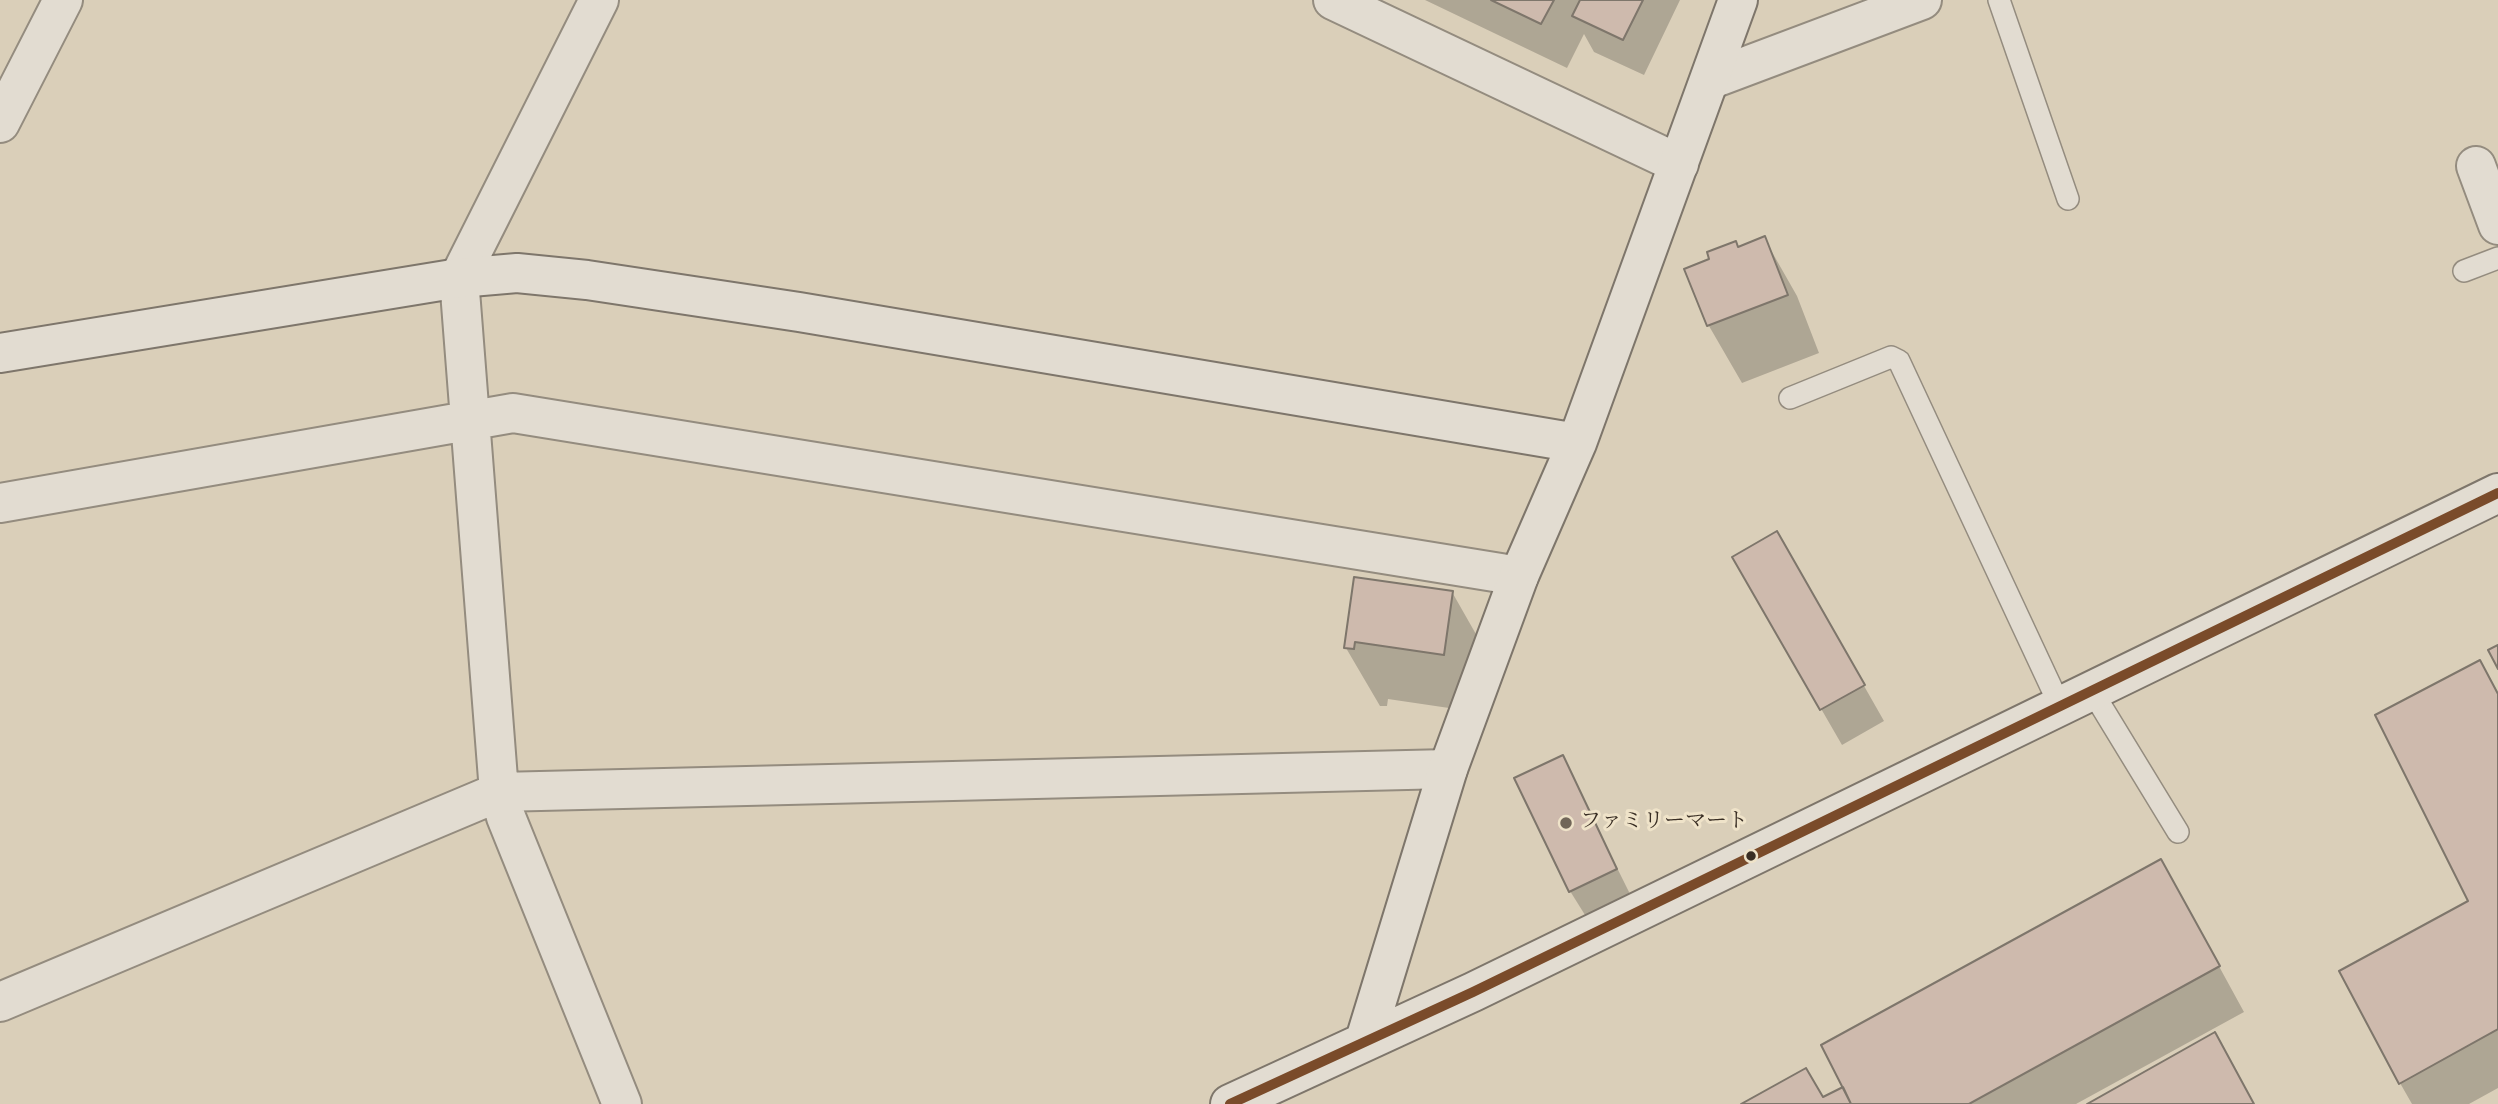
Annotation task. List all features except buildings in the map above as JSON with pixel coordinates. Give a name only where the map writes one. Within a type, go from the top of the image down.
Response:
[{"type":"street","points":[[0,123],[63,0]]},
{"type":"street","points":[[598,0],[459,278],[499,792],[506,817],[622,1104]]},
{"type":"street","points":[[1333,0],[1679,164]]},
{"type":"street","points":[[1365,1040],[1448,769],[1519,576],[1577,443],[1712,79],[1738,0]]},
{"type":"street","points":[[1712,79],[1922,0]]},
{"type":"street","points":[[2476,166],[2498,225]]},
{"type":"street","points":[[0,354],[459,278],[517,273],[587,280],[799,312],[1577,443]]},
{"type":"street","points":[[0,503],[513,413],[1519,576]]},
{"type":"street","points":[[1240,1102],[1365,1040],[1473,992],[2498,493]]},
{"type":"street","points":[[0,1002],[499,792],[1448,769]]},
{"type":"lane","points":[[1999,0],[2068,199]]},
{"type":"lane","points":[[2464,271],[2498,258]]},
{"type":"lane","points":[[1790,398],[1891,357],[1899,361],[2076,698],[2178,832]]},
{"type":"transit line","points":[[1230,1104],[1473,992],[2498,493]]},
{"type":"place","name":"ファミリーマート","points":[[1566,823]]}]
